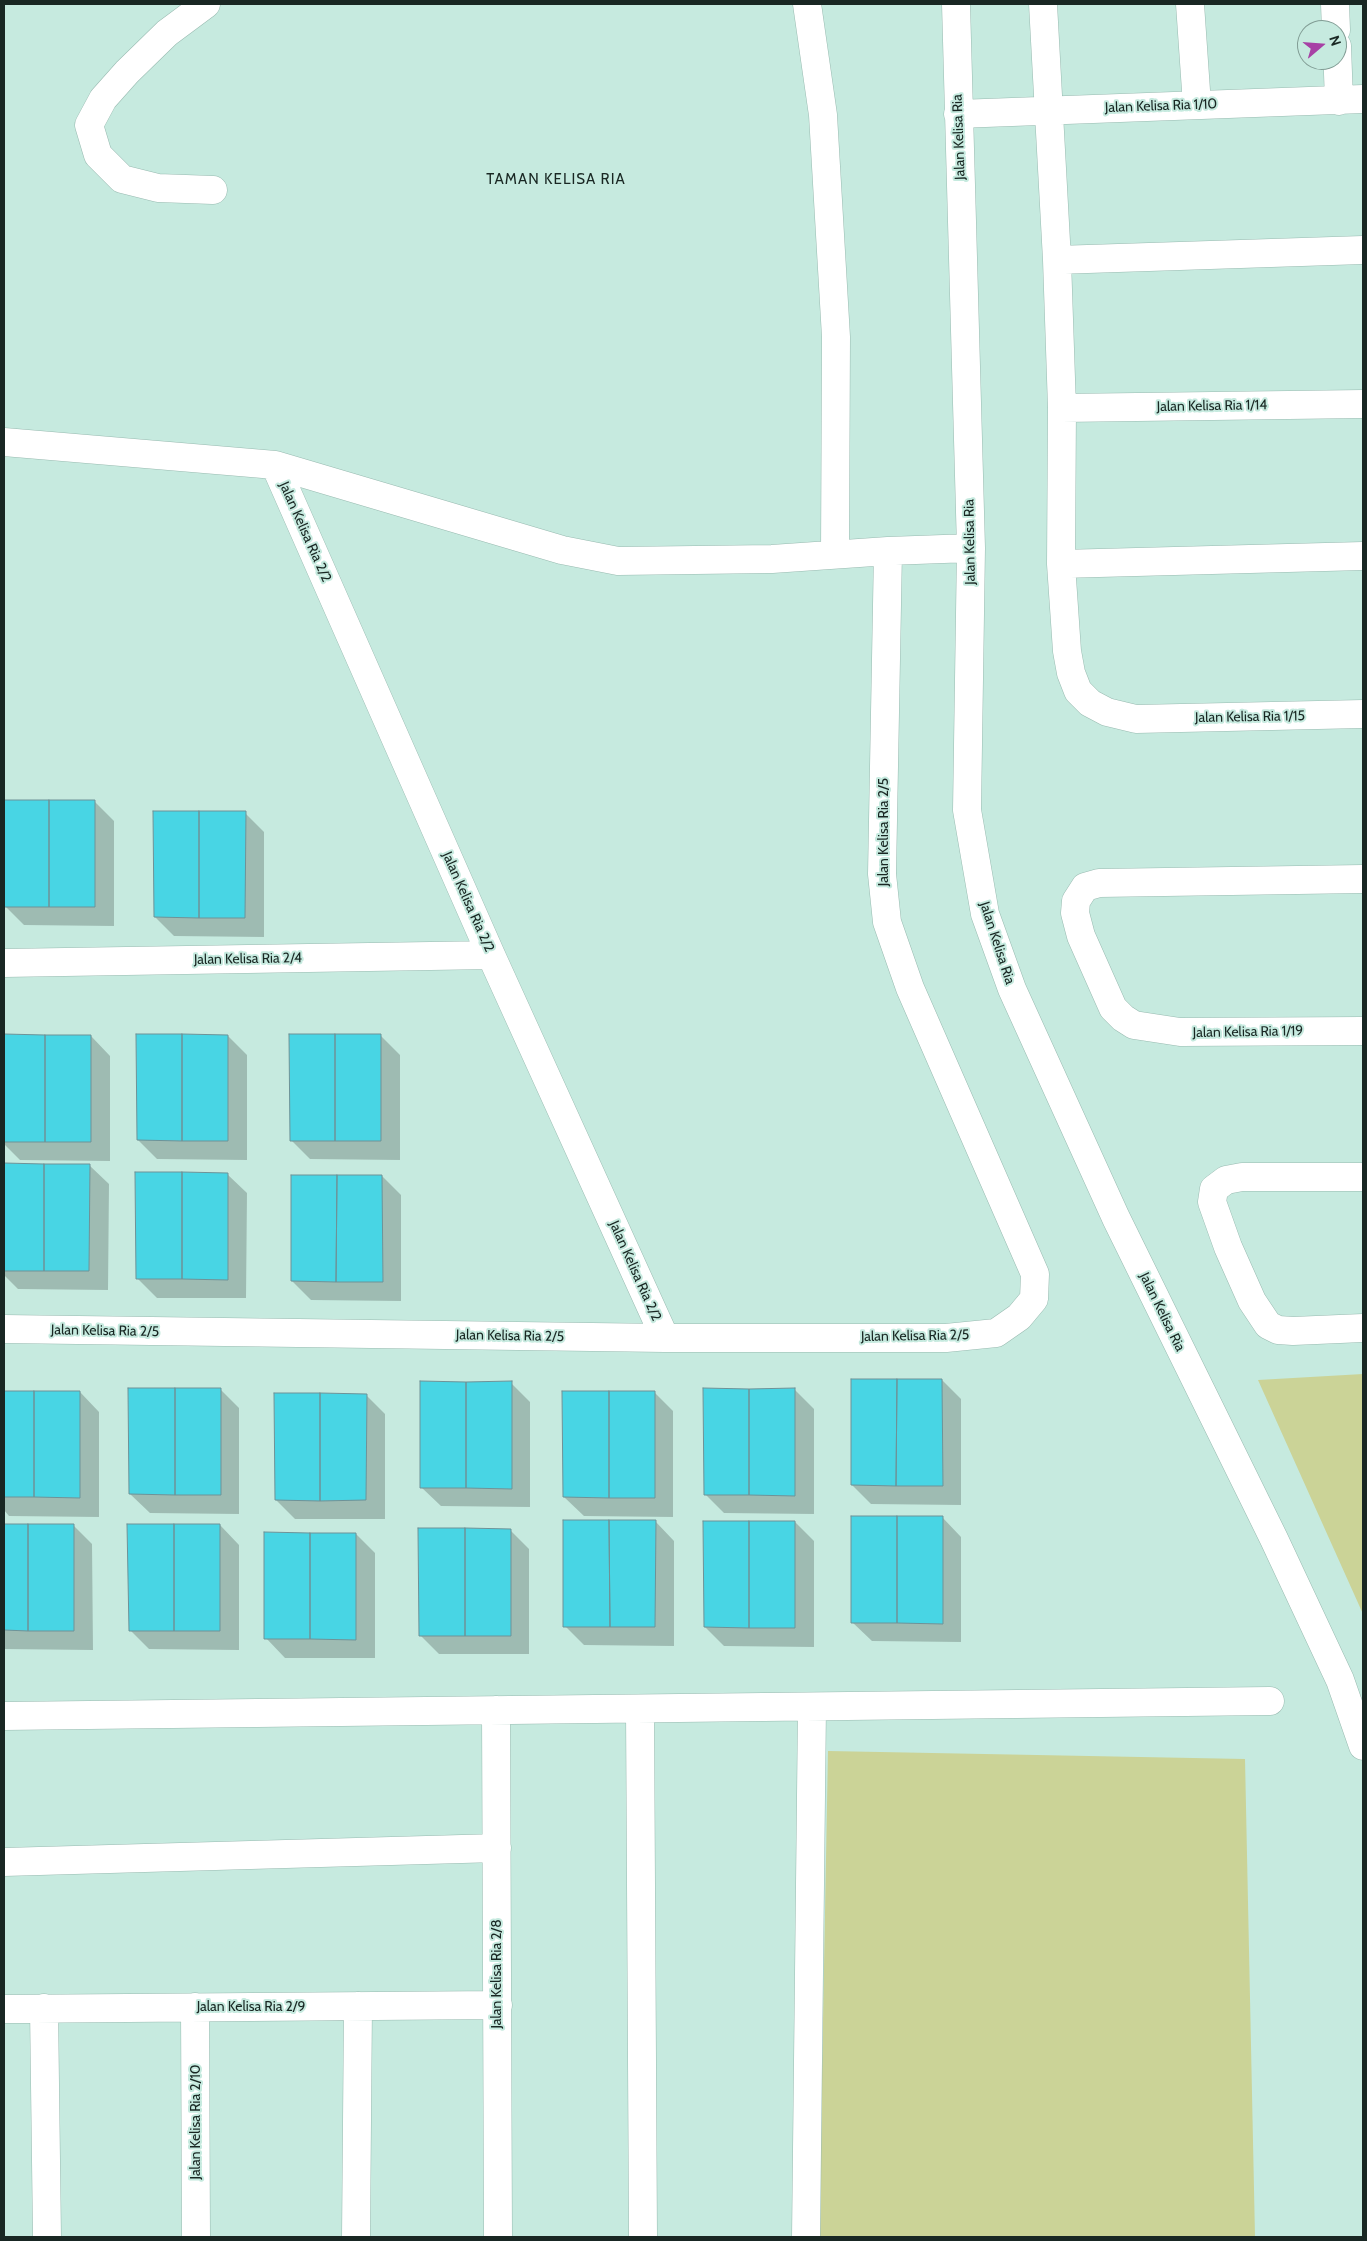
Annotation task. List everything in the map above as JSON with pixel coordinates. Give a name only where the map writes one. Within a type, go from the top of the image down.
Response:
[{"type":"street","points":[[206,4],[168,33],[127,72],[103,99],[90,125],[98,155],[122,179],[158,188],[213,190]]},
{"type":"street","points":[[807,4],[823,115],[836,337],[835,554]]},
{"type":"street","name":"Jalan Kelisa Ria","points":[[956,4],[971,548],[968,810],[984,914],[1012,988],[1116,1218],[1274,1539],[1340,1680],[1363,1746]]},
{"type":"street","name":"Jalan Kelisa Ria 1/15","points":[[1043,4],[1057,260],[1062,408],[1061,564],[1067,651],[1071,673],[1078,691],[1090,703],[1108,712],[1136,719],[1363,714]]},
{"type":"street","points":[[1190,4],[1197,105]]},
{"type":"street","points":[[1335,4],[1336,20]]},
{"type":"street","points":[[1343,70],[1351,100]]},
{"type":"street","name":"Jalan Kelisa Ria 1/10","points":[[958,114],[1351,100]]},
{"type":"street","points":[[1057,260],[1363,250]]},
{"type":"street","name":"Jalan Kelisa Ria 1/14","points":[[1062,408],[1363,404]]},
{"type":"street","points":[[4,442],[275,465],[562,550],[618,561],[772,559],[888,551],[971,548]]},
{"type":"street","name":"Jalan Kelisa Ria 2/2","points":[[275,465],[491,955],[665,1338]]},
{"type":"street","name":"Jalan Kelisa Ria 2/5","points":[[4,1330],[665,1338],[946,1338],[996,1333],[1019,1317],[1034,1299],[1035,1274],[910,988],[887,922],[882,874],[888,551]]},
{"type":"street","points":[[1061,564],[1363,556]]},
{"type":"street","name":"Jalan Kelisa Ria 1/19","points":[[1363,879],[1099,883],[1085,887],[1076,901],[1080,936],[1113,1008],[1134,1025],[1180,1032],[1363,1030]]},
{"type":"street","name":"Jalan Kelisa Ria 2/4","points":[[4,963],[491,955]]},
{"type":"street","points":[[1363,1177],[1242,1177],[1226,1180],[1214,1190],[1212,1202],[1216,1216],[1252,1300],[1268,1325],[1278,1330],[1363,1328]]},
{"type":"street","points":[[4,1716],[1270,1701]]},
{"type":"street","points":[[806,2237],[812,1707]]},
{"type":"street","points":[[640,1709],[643,2237]]},
{"type":"street","name":"Jalan Kelisa Ria 2/8","points":[[496,1710],[498,2237]]},
{"type":"street","points":[[4,1862],[497,1848]]},
{"type":"street","name":"Jalan Kelisa Ria 2/9","points":[[4,2009],[498,2005]]},
{"type":"street","points":[[356,2237],[358,2006]]},
{"type":"street","name":"Jalan Kelisa Ria 2/10","points":[[195,2007],[196,2237]]},
{"type":"street","points":[[44,2008],[47,2237]]},
{"type":"green space","points":[[1363,1374],[1363,1614],[1258,1380]]},
{"type":"green space","points":[[828,1751],[1245,1759],[1255,2237],[819,2237]]},
{"type":"building","points":[[4,800],[49,800],[49,907],[4,907]]},
{"type":"building","points":[[49,800],[95,800],[95,907],[49,907]]},
{"type":"building","points":[[153,811],[199,811],[199,918],[154,917]]},
{"type":"building","points":[[199,811],[246,811],[245,918],[199,918]]},
{"type":"building","points":[[4,1034],[45,1035],[45,1142],[4,1142]]},
{"type":"building","points":[[136,1034],[182,1034],[182,1141],[137,1140]]},
{"type":"building","points":[[182,1034],[228,1035],[228,1141],[182,1141]]},
{"type":"building","points":[[289,1034],[335,1034],[335,1141],[290,1141]]},
{"type":"building","points":[[335,1034],[381,1034],[381,1141],[335,1141]]},
{"type":"building","points":[[45,1035],[91,1035],[91,1142],[45,1142]]},
{"type":"building","points":[[4,1163],[44,1164],[44,1271],[4,1271]]},
{"type":"building","points":[[44,1164],[90,1164],[89,1271],[44,1271]]},
{"type":"building","points":[[135,1172],[182,1172],[182,1279],[136,1279]]},
{"type":"building","points":[[182,1172],[228,1173],[228,1280],[182,1279]]},
{"type":"building","points":[[291,1175],[337,1175],[336,1282],[291,1281]]},
{"type":"building","points":[[337,1175],[382,1175],[383,1282],[336,1282]]},
{"type":"building","points":[[851,1379],[897,1379],[896,1486],[851,1485]]},
{"type":"building","points":[[897,1379],[942,1379],[943,1486],[896,1486]]},
{"type":"building","points":[[420,1381],[466,1382],[466,1488],[420,1488]]},
{"type":"building","points":[[512,1381],[512,1489],[466,1488],[466,1382]]},
{"type":"building","points":[[128,1388],[175,1388],[175,1495],[129,1494]]},
{"type":"building","points":[[175,1388],[221,1388],[221,1495],[175,1495]]},
{"type":"building","points":[[703,1388],[749,1389],[749,1495],[704,1495]]},
{"type":"building","points":[[795,1388],[795,1496],[749,1495],[749,1389]]},
{"type":"building","points":[[4,1391],[34,1391],[34,1497],[4,1497]]},
{"type":"building","points":[[34,1391],[80,1391],[80,1498],[34,1497]]},
{"type":"building","points":[[562,1391],[609,1391],[609,1498],[563,1497]]},
{"type":"building","points":[[609,1391],[655,1391],[655,1498],[609,1498]]},
{"type":"building","points":[[274,1393],[320,1393],[320,1501],[275,1500]]},
{"type":"building","points":[[320,1393],[367,1394],[366,1500],[320,1501]]},
{"type":"building","points":[[851,1516],[897,1516],[897,1623],[851,1623]]},
{"type":"building","points":[[897,1516],[943,1516],[943,1624],[897,1623]]},
{"type":"building","points":[[563,1520],[609,1520],[610,1627],[563,1627]]},
{"type":"building","points":[[609,1520],[656,1520],[655,1627],[610,1627]]},
{"type":"building","points":[[703,1521],[749,1521],[749,1628],[704,1627]]},
{"type":"building","points":[[749,1521],[795,1521],[795,1628],[749,1628]]},
{"type":"building","points":[[4,1524],[28,1524],[28,1631],[4,1630]]},
{"type":"building","points":[[28,1524],[74,1524],[74,1631],[28,1631]]},
{"type":"building","points":[[127,1524],[174,1524],[174,1631],[129,1631]]},
{"type":"building","points":[[174,1524],[220,1524],[220,1631],[174,1631]]},
{"type":"building","points":[[418,1528],[465,1528],[465,1636],[419,1636]]},
{"type":"building","points":[[465,1528],[511,1529],[511,1636],[465,1636]]},
{"type":"building","points":[[264,1532],[310,1533],[310,1639],[264,1639]]},
{"type":"building","points":[[310,1533],[356,1533],[356,1640],[310,1639]]},
{"type":"district","name":"TAMAN KELISA RIA","points":[[556,180]]}]
